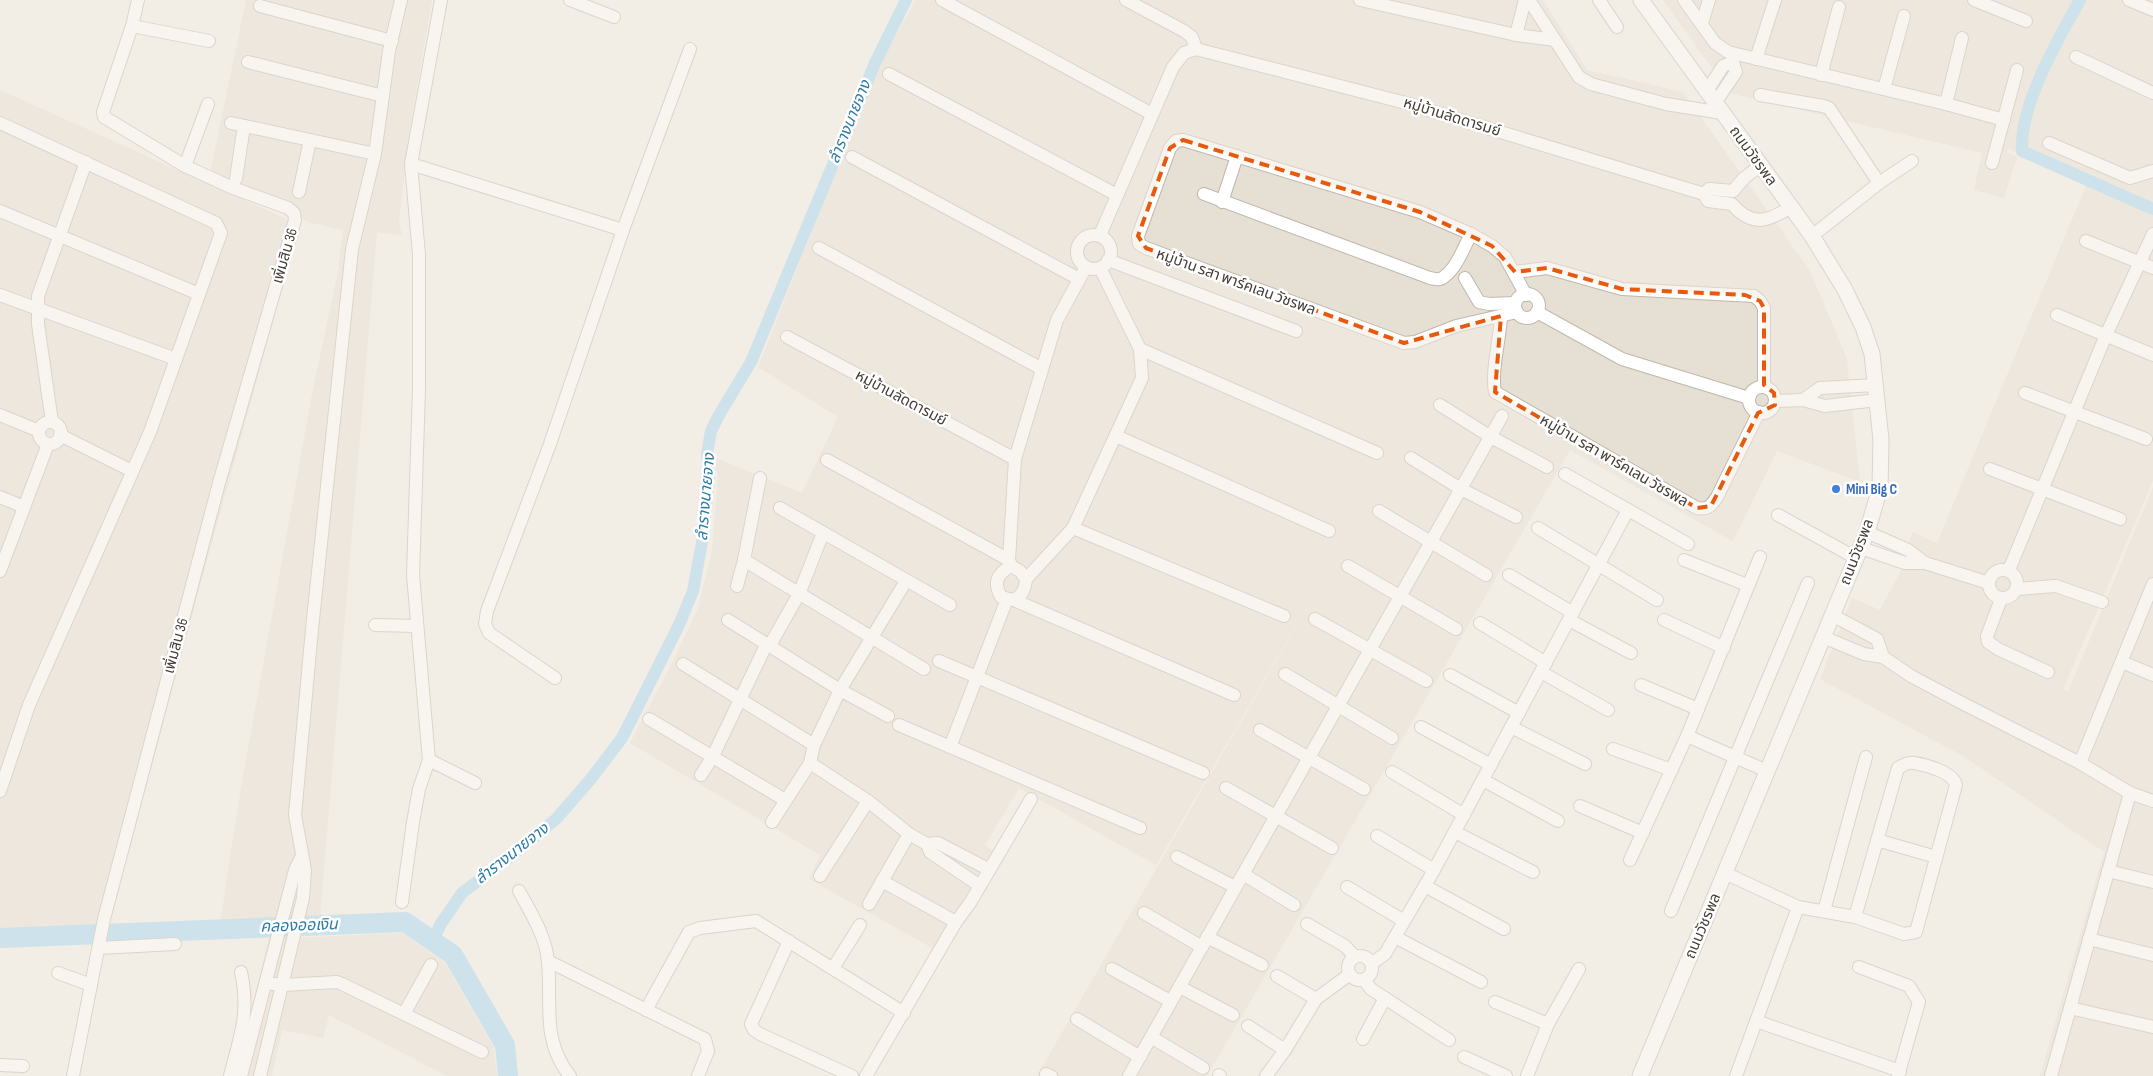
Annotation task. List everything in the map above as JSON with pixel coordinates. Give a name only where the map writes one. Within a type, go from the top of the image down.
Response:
[{"type":"street","points":[[138,0],[132,26],[103,112],[104,118],[185,166],[208,104]]},
{"type":"street","points":[[260,1076],[303,898],[305,870],[301,858],[295,815],[312,629],[352,249],[375,154],[392,41],[401,0]]},
{"type":"street","points":[[402,902],[416,806],[429,760],[413,575],[419,389],[420,256],[411,164],[441,0]]},
{"type":"street","points":[[570,0],[614,17]]},
{"type":"street","points":[[942,0],[1152,114]]},
{"type":"street","points":[[1100,235],[1173,67],[1184,53],[1196,49],[1192,37],[1184,31],[1126,0]]},
{"type":"street","points":[[1360,0],[1396,4],[1516,35],[1555,40]]},
{"type":"street","points":[[1516,35],[1525,0]]},
{"type":"street","points":[[1529,0],[1579,77],[1591,84],[1666,104],[1714,102],[1723,66],[1735,58]]},
{"type":"street","points":[[1599,0],[1617,27]]},
{"type":"street","name":"ถนนวัชรพล","points":[[1640,1076],[1867,532],[1880,488],[1881,440],[1872,354],[1863,327],[1844,288],[1812,236],[1641,0]]},
{"type":"street","points":[[1684,0],[1715,43],[1735,58],[1756,60],[1884,89],[2004,120]]},
{"type":"street","points":[[1702,23],[1710,0]]},
{"type":"street","points":[[1756,60],[1775,0]]},
{"type":"street","points":[[1974,0],[1987,2],[2026,21]]},
{"type":"street","points":[[2129,0],[2153,10]]},
{"type":"street","points":[[260,6],[392,41]]},
{"type":"street","points":[[1821,75],[1839,7]]},
{"type":"street","points":[[1884,89],[1904,16]]},
{"type":"street","points":[[132,26],[209,41]]},
{"type":"street","points":[[1946,104],[1962,38]]},
{"type":"street","points":[[556,678],[489,633],[485,624],[487,611],[550,444],[622,230],[690,49]]},
{"type":"street","name":"หมู่บ้านลัดดารมย์","points":[[1196,49],[1402,102],[1704,194],[1708,201],[1732,204],[1737,211],[1749,218],[1764,221],[1775,218],[1791,207]]},
{"type":"street","points":[[2076,58],[2153,93]]},
{"type":"street","points":[[248,62],[383,96]]},
{"type":"street","points":[[1992,163],[2017,70]]},
{"type":"street","points":[[889,74],[1117,195]]},
{"type":"street","points":[[1760,95],[1829,108],[1879,183]]},
{"type":"street","points":[[0,123],[216,223],[221,233],[150,432],[29,706],[0,791]]},
{"type":"street","points":[[231,123],[375,154]]},
{"type":"street","points":[[236,179],[244,126]]},
{"type":"street","points":[[299,192],[310,140]]},
{"type":"street","name":"หมู่บ้าน รสา พาร์คเลน วัชรพล","points":[[1516,307],[1500,316],[1456,326],[1415,342],[1404,343],[1164,255],[1139,244],[1138,236],[1170,148],[1176,142],[1183,140],[1420,212],[1471,234],[1492,246],[1505,257],[1526,295]]},
{"type":"street","points":[[2050,143],[2130,178],[2153,171]]},
{"type":"street","points":[[1222,202],[1237,156]]},
{"type":"street","points":[[852,157],[1079,279]]},
{"type":"street","points":[[1812,236],[1879,183],[1912,161]]},
{"type":"street","points":[[52,422],[44,424],[39,431],[40,439],[48,444],[56,442],[60,435],[59,427],[52,422],[38,324],[38,296],[86,162]]},
{"type":"street","points":[[411,164],[622,230]]},
{"type":"street","points":[[1732,204],[1733,190],[1744,178],[1761,165]]},
{"type":"street","name":"เพิ่มสิน 36","points":[[73,1076],[104,919],[223,468],[295,220],[294,213],[288,208],[233,188],[185,166]]},
{"type":"street","name":"หมู่บ้านลัดดารมย์","points":[[1704,194],[1709,189],[1733,190]]},
{"type":"street","points":[[1204,194],[1438,280],[1445,277],[1452,268],[1471,234]]},
{"type":"street","points":[[0,211],[60,238],[199,294]]},
{"type":"street","points":[[2009,570],[2106,335],[2153,234]]},
{"type":"street","points":[[1100,235],[1107,240],[1111,248],[1111,255],[1104,264],[1094,269],[1086,267],[1079,260],[1077,254],[1079,243],[1085,236],[1100,235]]},
{"type":"street","points":[[2086,240],[2153,268]]},
{"type":"street","points":[[819,248],[1042,369]]},
{"type":"street","points":[[1104,264],[1296,331]]},
{"type":"street","points":[[950,747],[976,677],[1010,600],[1021,596],[1025,589],[1026,579],[1073,528],[1142,378],[1140,348],[1104,264]]},
{"type":"street","points":[[1086,267],[1057,320],[1015,459],[1010,563],[996,578],[998,593],[1001,597],[1234,696]]},
{"type":"street","points":[[1515,272],[1547,268],[1622,289],[1754,296],[1764,308],[1764,387]]},
{"type":"street","points":[[1465,278],[1479,302],[1516,307],[1523,317],[1527,318],[1537,312]]},
{"type":"street","points":[[0,295],[176,359]]},
{"type":"street","points":[[1516,307],[1522,296],[1530,295],[1537,300],[1537,312]]},
{"type":"street","points":[[1537,312],[1622,359],[1749,398]]},
{"type":"street","points":[[2057,315],[2153,355]]},
{"type":"street","name":"หมู่บ้าน รสา พาร์คเลน วัชรพล","points":[[1500,316],[1500,337],[1493,381],[1495,392],[1697,508],[1704,509],[1711,506],[1759,412]]},
{"type":"street","name":"หมู่บ้านลัดดารมย์","points":[[787,337],[1015,459]]},
{"type":"street","points":[[1140,348],[1377,454]]},
{"type":"street","points":[[1764,387],[1774,393],[1776,401],[1770,411],[1759,412],[1752,408],[1749,398],[1753,391],[1764,387]]},
{"type":"street","points":[[1803,400],[1820,388],[1877,392]]},
{"type":"street","points":[[1776,401],[1803,400],[1825,406],[1877,392]]},
{"type":"street","points":[[2025,393],[2146,439]]},
{"type":"street","points":[[1440,405],[1491,437],[1548,467]]},
{"type":"street","points":[[0,414],[39,431]]},
{"type":"street","points":[[1128,1076],[1502,416]]},
{"type":"street","points":[[60,435],[132,471]]},
{"type":"street","points":[[1116,436],[1329,531]]},
{"type":"street","points":[[0,571],[48,444]]},
{"type":"street","points":[[1410,458],[1516,517]]},
{"type":"street","points":[[828,460],[1010,563],[1026,579]]},
{"type":"street","points":[[1990,469],[2120,519]]},
{"type":"street","points":[[1565,474],[1688,544]]},
{"type":"street","points":[[737,586],[760,478]]},
{"type":"street","points":[[0,497],[24,507]]},
{"type":"street","points":[[780,508],[950,605]]},
{"type":"street","points":[[1372,963],[1385,954],[1425,886],[1628,510]]},
{"type":"street","points":[[1378,511],[1432,541],[1486,575]]},
{"type":"street","points":[[1778,515],[1859,553],[1905,563],[1926,563],[1989,583]]},
{"type":"street","points":[[1073,528],[1284,616]]},
{"type":"street","points":[[1538,528],[1657,600]]},
{"type":"street","points":[[1867,532],[1908,550],[1926,563]]},
{"type":"street","points":[[701,775],[713,756],[769,644],[800,594],[823,533]]},
{"type":"street","points":[[1630,860],[1688,736],[1724,648],[1747,585],[1760,557]]},
{"type":"street","points":[[744,560],[924,669]]},
{"type":"street","points":[[1684,560],[1747,585]]},
{"type":"street","points":[[1348,566],[1456,628]]},
{"type":"street","points":[[1999,570],[2009,570],[2016,577],[2017,589],[2013,595],[2000,599],[1991,592],[1989,583],[1992,575],[1999,570]]},
{"type":"street","points":[[1509,575],[1632,653]]},
{"type":"street","points":[[772,822],[810,763],[814,745],[840,690],[906,581]]},
{"type":"street","points":[[1672,911],[1808,583]]},
{"type":"street","points":[[2017,589],[2056,586],[2102,602]]},
{"type":"street","points":[[2080,763],[2151,592]]},
{"type":"street","points":[[2000,599],[1987,636],[1988,642],[1998,649],[2048,672]]},
{"type":"street","points":[[1832,615],[1877,639],[1883,657]]},
{"type":"street","points":[[1315,619],[1426,682]]},
{"type":"street","points":[[728,620],[840,690],[888,716]]},
{"type":"street","points":[[1664,620],[1724,648]]},
{"type":"street","points":[[1480,623],[1608,710]]},
{"type":"street","points":[[375,625],[417,626]]},
{"type":"street","points":[[1823,637],[1864,654],[1883,657],[1911,676],[2080,763],[2130,793],[2153,801]]},
{"type":"street","points":[[939,661],[1203,773]]},
{"type":"street","points":[[2122,662],[2153,676]]},
{"type":"street","points":[[683,664],[814,745]]},
{"type":"street","points":[[1286,674],[1392,738]]},
{"type":"street","points":[[1450,675],[1519,713]]},
{"type":"street","points":[[1641,685],[1698,709]]},
{"type":"street","points":[[649,719],[785,800]]},
{"type":"street","points":[[898,725],[1140,828]]},
{"type":"street","points":[[1421,727],[1491,765]]},
{"type":"street","points":[[1511,727],[1585,764]]},
{"type":"street","points":[[1260,730],[1364,789]]},
{"type":"street","points":[[1688,736],[1735,756],[1766,772]]},
{"type":"street","points":[[1613,749],[1672,770]]},
{"type":"street","points":[[1824,911],[1866,757]]},
{"type":"street","points":[[429,760],[475,784]]},
{"type":"street","points":[[1725,872],[1798,907],[1855,917],[1904,934],[1916,932],[1956,785],[1954,778],[1949,774],[1913,762],[1898,768],[1855,917]]},
{"type":"street","points":[[810,763],[868,801],[909,834],[927,844],[938,843],[988,870]]},
{"type":"street","points":[[1392,772],[1464,816]]},
{"type":"street","points":[[1483,780],[1558,821]]},
{"type":"street","points":[[1226,788],[1332,848]]},
{"type":"street","points":[[2051,1076],[2130,793]]},
{"type":"street","points":[[866,1076],[1031,799]]},
{"type":"street","points":[[820,876],[868,801]]},
{"type":"street","points":[[1580,806],[1643,832]]},
{"type":"street","points":[[1455,832],[1533,872]]},
{"type":"street","points":[[869,904],[909,834]]},
{"type":"street","points":[[1377,836],[1434,870]]},
{"type":"street","points":[[1877,840],[1936,857]]},
{"type":"street","points":[[927,844],[930,852],[980,886]]},
{"type":"street","points":[[1177,857],[1235,887]]},
{"type":"street","points":[[241,1076],[295,870],[301,858]]},
{"type":"street","points":[[2108,871],[2153,882]]},
{"type":"street","points":[[1243,874],[1294,905]]},
{"type":"street","points":[[882,881],[956,922]]},
{"type":"street","points":[[1425,886],[1504,929]]},
{"type":"street","points":[[1347,887],[1404,922]]},
{"type":"street","points":[[519,891],[540,931],[548,960],[549,1023],[558,1056],[570,1076]]},
{"type":"street","points":[[1736,1076],[1798,907]]},
{"type":"street","points":[[1144,913],[1204,942],[1262,965]]},
{"type":"street","points":[[646,1010],[689,932],[700,928],[756,921],[904,1013]]},
{"type":"street","points":[[1307,924],[1345,946],[1355,957]]},
{"type":"street","points":[[833,968],[860,925]]},
{"type":"street","points":[[1395,937],[1481,982]]},
{"type":"street","points":[[2089,939],[2153,954]]},
{"type":"street","points":[[789,941],[751,1024],[754,1030],[760,1034],[852,1076]]},
{"type":"street","points":[[99,947],[175,944]]},
{"type":"street","points":[[1363,956],[1372,963],[1372,972],[1364,980],[1356,980],[1350,974],[1349,962],[1355,957],[1363,956]]},
{"type":"street","points":[[548,960],[705,1039],[708,1051],[698,1076]]},
{"type":"street","points":[[404,1014],[431,965]]},
{"type":"street","points":[[1756,1021],[1899,1073],[1919,1002],[1910,986],[1859,967]]},
{"type":"street","points":[[1112,969],[1170,1001]]},
{"type":"street","points":[[1527,1076],[1548,1024],[1579,969]]},
{"type":"street","points":[[230,1076],[244,1020],[245,992],[241,972]]},
{"type":"street","points":[[58,973],[92,986]]},
{"type":"street","points":[[1266,1076],[1285,1050],[1316,999],[1350,974]]},
{"type":"street","points":[[1277,976],[1316,999]]},
{"type":"street","points":[[1364,980],[1371,989],[1449,1040]]},
{"type":"street","points":[[266,983],[282,985],[337,982],[482,1052]]},
{"type":"street","points":[[1180,986],[1233,1015]]},
{"type":"street","points":[[1363,1039],[1385,998]]},
{"type":"street","points":[[1495,1002],[1548,1024]]},
{"type":"street","points":[[2070,1008],[2153,1027]]},
{"type":"street","points":[[1077,1019],[1140,1057]]},
{"type":"street","points":[[1248,1026],[1285,1050]]},
{"type":"street","points":[[1151,1037],[1203,1068]]},
{"type":"street","points":[[1464,1057],[1506,1076]]},
{"type":"street","points":[[0,1065],[22,1066]]},
{"type":"highlighted area","points":[[1183,140],[1420,212],[1492,246],[1515,272],[1547,268],[1622,289],[1745,295],[1760,301],[1764,308],[1764,385],[1774,393],[1775,405],[1758,413],[1711,506],[1697,508],[1495,392],[1501,316],[1404,343],[1146,248],[1138,236],[1170,148]]},
{"type":"shaded area","points":[[246,0],[432,0],[409,133],[399,221],[402,236],[377,232],[320,918],[305,919],[293,938],[402,933],[445,963],[494,1048],[497,1076],[447,1076],[329,1015],[323,1038],[282,1030],[272,1076],[235,1076],[273,922],[219,930],[240,793],[313,389],[338,272],[343,230],[307,222],[298,214],[210,174]]},
{"type":"shaded area","points":[[916,0],[1543,0],[1587,70],[1683,92],[1810,271],[1847,359],[1860,482],[1777,451],[1733,541],[1570,450],[1207,1076],[1037,1076],[1355,524],[1156,865],[1019,788],[985,845],[993,851],[934,949],[809,879],[820,855],[630,743],[672,663],[698,608],[712,551],[718,475],[713,457],[802,493],[838,417],[758,367],[876,70]]},
{"type":"shaded area","points":[[1663,0],[2153,0],[2153,481],[2063,689],[2068,692],[2153,487],[2153,1076],[2040,1076],[2104,852],[1963,756],[1820,679],[1852,598],[1880,610],[1905,563],[1912,532],[1937,543],[2086,186],[2008,148],[2007,152],[2017,157],[2004,198],[1974,190],[1982,153],[1730,93]]},
{"type":"shaded area","points":[[0,90],[300,225],[200,586],[105,941],[0,948]]},
{"type":"waterway","name":"ลำรางนายจาง","points":[[433,942],[440,925],[462,893],[556,819],[590,780],[622,738],[679,625],[693,591],[703,537],[709,476],[707,454],[711,431],[751,362],[875,63],[906,0]]},
{"type":"waterway","points":[[2080,0],[2051,53],[2033,93],[2023,133],[2022,151],[2153,209]]},
{"type":"waterway","name":"คลองออเงิน","points":[[0,938],[405,922],[453,955],[505,1045],[508,1076]]},
{"type":"place","name":"Mini Big C","points":[[1836,489]]}]
